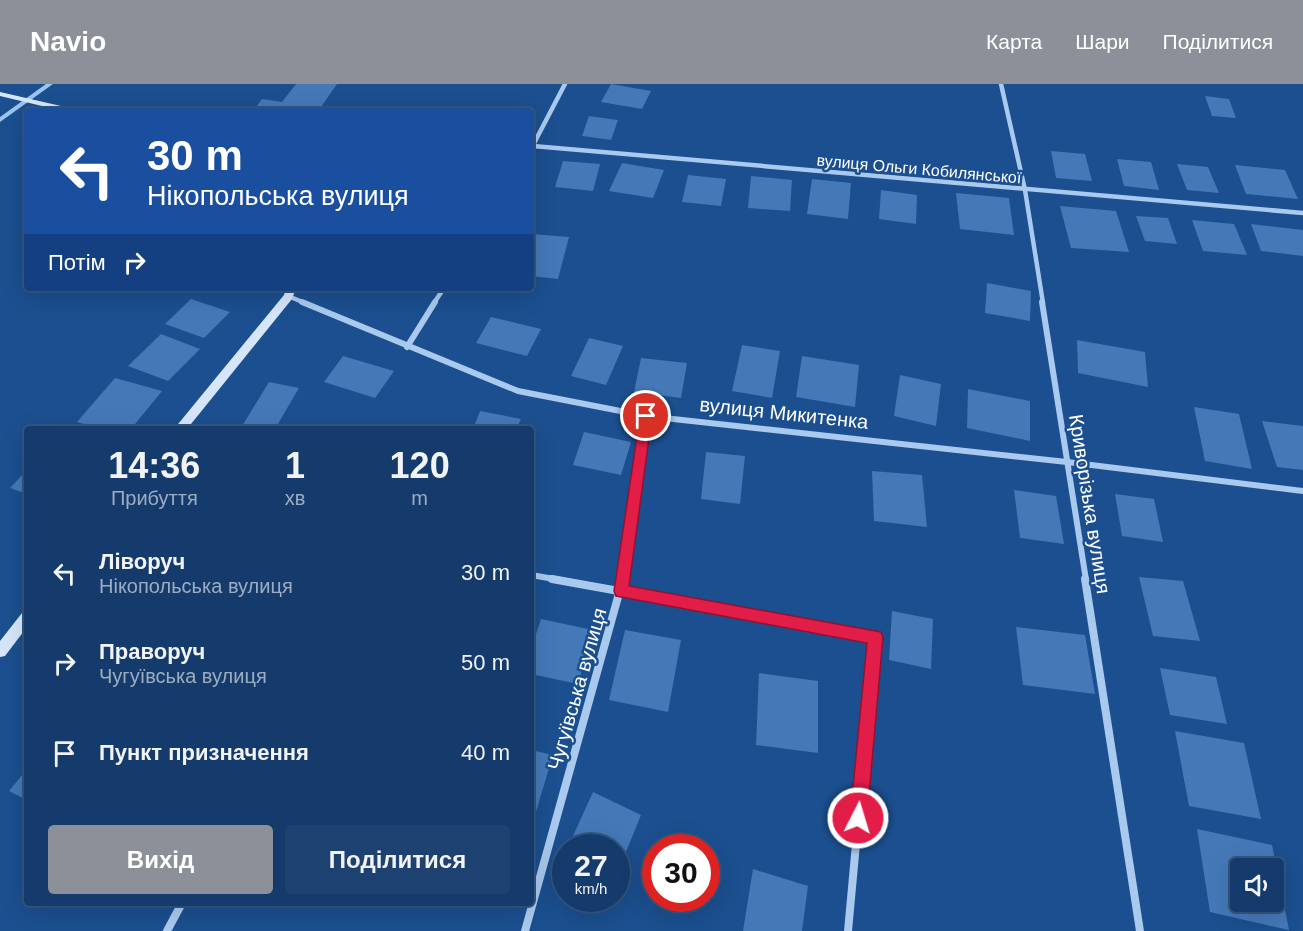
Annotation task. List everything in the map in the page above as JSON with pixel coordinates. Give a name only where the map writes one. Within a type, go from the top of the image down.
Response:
[{"type":"street","points":[[534,144],[565,84]]},
{"type":"street","name":"Криворізька вулиця","points":[[1001,84],[1025,190],[1140,931]]},
{"type":"street","points":[[0,94],[63,108]]},
{"type":"street","name":"вулиця Ольги Кобилянської","points":[[534,148],[1303,213]]},
{"type":"street","points":[[407,347],[442,291]]},
{"type":"street","points":[[182,426],[290,292]]},
{"type":"street","name":"вулиця Микитенка","points":[[290,292],[407,347],[518,391],[646,416],[1067,462],[1303,491]]},
{"type":"street","name":"Чугуївська вулиця","points":[[534,899],[621,591],[646,416]]},
{"type":"street","points":[[534,576],[875,637],[848,931]]},
{"type":"street","points":[[0,651],[24,621]]},
{"type":"street","points":[[167,931],[180,906]]},
{"type":"street","name":"Чугуївська вулиця","points":[[525,931],[532,906]]},
{"type":"building","points":[[296,84],[337,84],[321,107],[326,108],[255,108],[262,99],[282,102]]},
{"type":"building","points":[[611,84],[651,91],[642,109],[601,102]]},
{"type":"building","points":[[1205,96],[1229,99],[1236,118],[1212,116]]},
{"type":"building","points":[[589,116],[618,120],[611,140],[582,136]]},
{"type":"building","points":[[1051,151],[1085,154],[1092,181],[1056,178]]},
{"type":"building","points":[[1117,159],[1151,162],[1159,190],[1124,186]]},
{"type":"building","points":[[563,161],[600,164],[593,191],[555,187]]},
{"type":"building","points":[[622,163],[664,170],[653,198],[609,191]]},
{"type":"building","points":[[1177,164],[1208,167],[1219,193],[1187,190]]},
{"type":"building","points":[[1235,165],[1285,170],[1298,199],[1246,194]]},
{"type":"building","points":[[688,175],[726,179],[721,206],[682,202]]},
{"type":"building","points":[[751,176],[792,180],[790,211],[748,208]]},
{"type":"building","points":[[812,179],[851,183],[848,219],[807,214]]},
{"type":"building","points":[[881,190],[917,195],[916,224],[879,219]]},
{"type":"building","points":[[956,193],[1009,198],[1014,235],[960,229]]},
{"type":"building","points":[[1060,206],[1116,211],[1129,252],[1071,248]]},
{"type":"building","points":[[1136,216],[1168,218],[1177,244],[1145,241]]},
{"type":"building","points":[[1192,220],[1234,224],[1247,255],[1203,251]]},
{"type":"building","points":[[1251,224],[1303,230],[1303,256],[1261,251]]},
{"type":"building","points":[[534,234],[569,237],[558,279],[534,276]]},
{"type":"building","points":[[987,283],[1031,291],[1030,321],[985,313]]},
{"type":"building","points":[[191,299],[230,312],[204,338],[165,324]]},
{"type":"building","points":[[491,317],[541,329],[527,356],[476,343]]},
{"type":"building","points":[[161,334],[200,349],[168,381],[128,366]]},
{"type":"building","points":[[589,338],[623,346],[606,385],[571,376]]},
{"type":"building","points":[[1077,340],[1145,352],[1148,387],[1078,373]]},
{"type":"building","points":[[742,345],[780,351],[772,398],[732,391]]},
{"type":"building","points":[[343,356],[394,371],[375,398],[324,382]]},
{"type":"building","points":[[802,356],[859,365],[855,407],[796,397]]},
{"type":"building","points":[[641,358],[687,363],[681,398],[634,392]]},
{"type":"building","points":[[900,375],[941,384],[936,426],[894,416]]},
{"type":"building","points":[[115,378],[162,391],[133,426],[91,426],[77,422]]},
{"type":"building","points":[[269,382],[299,388],[277,426],[242,426]]},
{"type":"building","points":[[968,389],[1030,401],[1030,441],[967,428]]},
{"type":"building","points":[[1194,407],[1239,414],[1252,469],[1205,461]]},
{"type":"building","points":[[480,411],[521,419],[518,426],[474,426]]},
{"type":"building","points":[[1262,421],[1303,426],[1303,470],[1277,467]]},
{"type":"building","points":[[584,432],[631,442],[621,475],[573,465]]},
{"type":"building","points":[[706,452],[745,456],[740,504],[701,499]]},
{"type":"building","points":[[872,471],[922,475],[927,527],[874,521]]},
{"type":"building","points":[[24,473],[24,493],[10,488]]},
{"type":"building","points":[[1014,490],[1056,496],[1064,544],[1020,538]]},
{"type":"building","points":[[1115,494],[1154,499],[1163,542],[1122,536]]},
{"type":"building","points":[[1139,577],[1183,581],[1200,641],[1153,636]]},
{"type":"building","points":[[892,611],[933,619],[931,669],[889,660]]},
{"type":"building","points":[[541,619],[593,630],[578,684],[534,675],[534,640]]},
{"type":"building","points":[[1016,627],[1085,635],[1095,694],[1023,685]]},
{"type":"building","points":[[625,630],[681,640],[668,712],[609,700]]},
{"type":"building","points":[[1160,668],[1216,677],[1227,724],[1170,715]]},
{"type":"building","points":[[759,673],[818,681],[818,753],[756,745]]},
{"type":"building","points":[[1175,731],[1244,743],[1261,819],[1189,806]]},
{"type":"building","points":[[534,751],[553,755],[534,818]]},
{"type":"building","points":[[24,773],[24,798],[9,791]]},
{"type":"building","points":[[593,792],[641,815],[630,842],[630,834],[574,834]]},
{"type":"building","points":[[1197,829],[1272,845],[1275,858],[1230,858],[1230,912],[1284,912],[1284,905],[1289,930],[1210,912]]},
{"type":"building","points":[[753,869],[808,886],[802,931],[743,931]]},
{"type":"waterway","points":[[0,120],[50,84]]},
{"type":"route","points":[[646,416],[621,591],[875,637],[858,818]]}]
